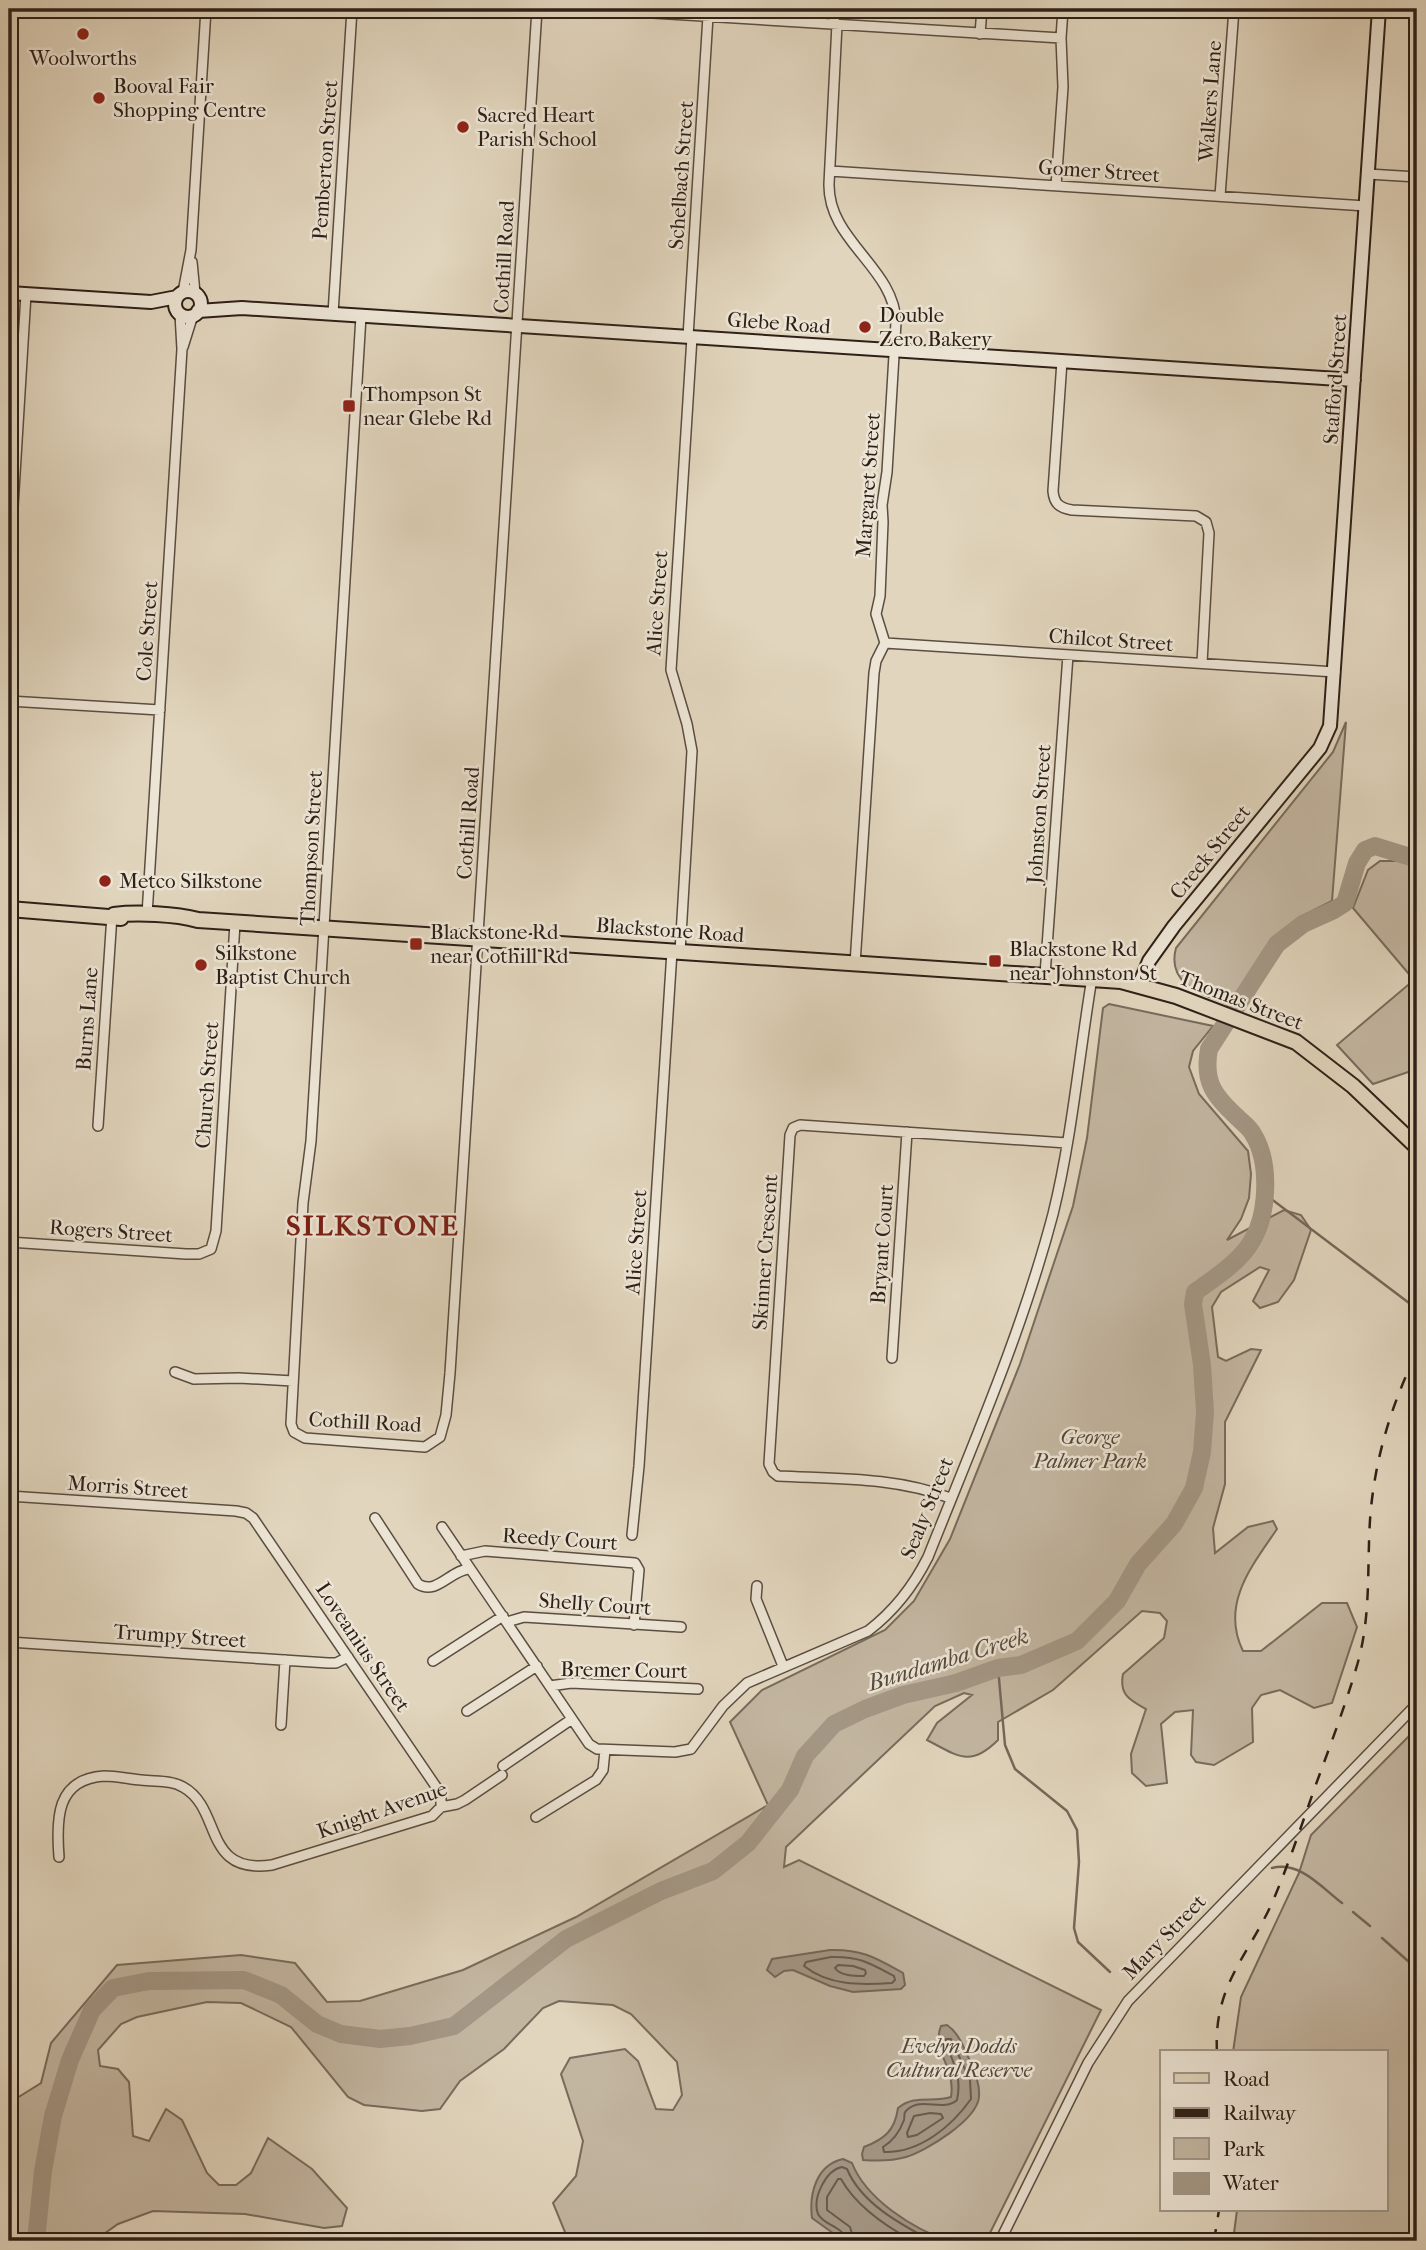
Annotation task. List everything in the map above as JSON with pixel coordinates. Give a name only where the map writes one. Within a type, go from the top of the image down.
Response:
[{"type":"main road","name":"Blackstone Road","points":[[9,908],[187,917],[324,929],[1092,978],[1139,985]]},
{"type":"main road","name":"Blackstone Road","points":[[113,915],[126,919],[187,923],[198,920]]},
{"type":"main road","name":"Thomas Street","points":[[1139,985],[1296,1042],[1327,1063],[1417,1147]]},
{"type":"street","name":"Cole Street","points":[[147,915],[182,349],[188,337],[206,9]]},
{"type":"street","name":"Pemberton Street","points":[[333,314],[352,9]]},
{"type":"street","name":"Cothill Road","points":[[293,1381],[291,1424],[298,1436],[316,1440],[425,1447],[440,1437],[446,1415],[450,1373],[537,9]]},
{"type":"street","points":[[587,9],[688,12],[708,16],[1061,38]]},
{"type":"street","name":"Margaret Street","points":[[835,9],[829,195],[842,229],[892,298],[896,317],[887,472],[882,505],[880,596],[876,614],[885,643]]},
{"type":"street","points":[[980,34],[982,9]]},
{"type":"street","points":[[1056,186],[1063,87],[1063,9]]},
{"type":"street","name":"Walkers Lane","points":[[1220,196],[1234,9]]},
{"type":"street","name":"Stafford Street","points":[[1320,748],[1332,721],[1379,9]]},
{"type":"street","name":"Schelbach Street","points":[[690,337],[708,16]]},
{"type":"street","name":"Gomer Street","points":[[830,171],[1366,206]]},
{"type":"street","points":[[1368,174],[1417,177]]},
{"type":"street","name":"Glebe Road","points":[[9,292],[1354,380]]},
{"type":"street","points":[[9,572],[26,294]]},
{"type":"street","name":"Thompson Street","points":[[293,1381],[324,929],[361,316]]},
{"type":"street","name":"Alice Street","points":[[632,1535],[692,751],[671,670],[690,337]]},
{"type":"street","points":[[1062,361],[1053,491],[1055,500],[1062,507],[1072,510],[1196,516],[1204,520],[1209,533],[1202,663]]},
{"type":"street","points":[[855,964],[874,673],[885,643]]},
{"type":"street","name":"Chilcot Street","points":[[885,643],[1335,672]]},
{"type":"street","name":"Johnston Street","points":[[1045,975],[1068,655]]},
{"type":"street","points":[[9,701],[160,710]]},
{"type":"street","name":"Creek Street","points":[[1139,985],[1149,961],[1174,926],[1320,748]]},
{"type":"street","name":"Burns Lane","points":[[98,1126],[113,915]]},
{"type":"street","name":"Church Street","points":[[211,1249],[216,1231],[235,923]]},
{"type":"street","name":"Sealy Street","points":[[605,1750],[675,1752],[691,1749],[723,1706],[747,1683],[868,1631],[882,1621],[920,1572],[1020,1325],[1053,1212],[1067,1143],[1092,978]]},
{"type":"street","name":"Skinner Crescent","points":[[950,1498],[923,1488],[897,1483],[778,1476],[769,1464],[790,1135],[793,1128],[800,1125],[1067,1143]]},
{"type":"street","name":"Bryant Court","points":[[892,1358],[907,1132]]},
{"type":"street","name":"Rogers Street","points":[[9,1242],[186,1254],[199,1254],[211,1249]]},
{"type":"street","points":[[176,1372],[194,1379],[293,1381]]},
{"type":"street","name":"Morris Street","points":[[9,1496],[246,1513]]},
{"type":"street","name":"Loveanius Street","points":[[246,1513],[258,1524],[441,1794],[441,1807]]},
{"type":"street","points":[[375,1518],[414,1578],[425,1588],[434,1587],[457,1572],[470,1569]]},
{"type":"street","points":[[442,1527],[589,1744],[605,1750],[603,1770],[596,1780],[536,1816]]},
{"type":"street","name":"Reedy Court","points":[[461,1556],[485,1551],[635,1563],[639,1570],[634,1625]]},
{"type":"street","points":[[757,1586],[756,1600],[783,1666]]},
{"type":"street","name":"Shelly Court","points":[[505,1619],[524,1617],[681,1627]]},
{"type":"street","points":[[433,1661],[505,1619]]},
{"type":"street","name":"Trumpy Street","points":[[9,1642],[336,1663],[348,1657]]},
{"type":"street","points":[[281,1725],[285,1660]]},
{"type":"street","points":[[467,1711],[537,1666]]},
{"type":"street","name":"Bremer Court","points":[[550,1686],[571,1683],[698,1689]]},
{"type":"street","name":"Mary Street","points":[[1000,2241],[1088,2063],[1128,2001],[1417,1704]]},
{"type":"street","name":"Knight Avenue","points":[[59,1857],[57,1833],[63,1799],[80,1782],[106,1776],[173,1782],[185,1787],[198,1802],[229,1856],[247,1866],[272,1865],[432,1816],[441,1807],[457,1804],[572,1719]]},
{"type":"green space","points":[[1346,722],[1332,901],[1300,917],[1270,942],[1230,1005],[1198,992],[1176,971],[1176,948],[1333,752]]},
{"type":"green space","points":[[1380,861],[1399,861],[1417,866],[1417,1069],[1373,1084],[1337,1045],[1414,980],[1353,908],[1368,870]]},
{"type":"green space","points":[[1109,1004],[1213,1026],[1193,1051],[1189,1067],[1199,1094],[1248,1151],[1251,1174],[1249,1198],[1241,1219],[1227,1240],[1284,1210],[1301,1215],[1311,1230],[1294,1280],[1278,1302],[1260,1308],[1253,1301],[1269,1270],[1260,1267],[1221,1292],[1212,1307],[1218,1357],[1226,1361],[1251,1349],[1261,1350],[1225,1422],[1225,1484],[1213,1528],[1215,1553],[1248,1527],[1273,1521],[1277,1529],[1249,1571],[1237,1602],[1237,1634],[1243,1651],[1261,1651],[1322,1603],[1347,1603],[1357,1627],[1332,1703],[1314,1708],[1280,1690],[1261,1695],[1252,1708],[1253,1742],[1214,1765],[1196,1762],[1191,1755],[1193,1710],[1175,1712],[1161,1724],[1167,1783],[1146,1786],[1132,1773],[1131,1754],[1146,1709],[1127,1696],[1122,1681],[1123,1674],[1164,1638],[1167,1621],[1160,1613],[1142,1611],[1053,1690],[998,1722],[998,1740],[979,1754],[971,1757],[956,1754],[927,1740],[937,1723],[972,1695],[964,1693],[935,1706],[786,1847],[784,1867],[799,1860],[1101,2010],[986,2241],[574,2241],[567,2237],[553,2203],[576,2176],[583,2141],[561,2074],[570,2058],[625,2049],[638,2061],[656,2109],[673,2110],[682,2095],[677,2062],[631,2014],[613,2005],[559,2001],[543,2008],[504,2049],[460,2081],[440,2109],[422,2111],[364,2105],[348,2097],[291,2027],[241,2003],[207,2002],[137,2017],[121,2024],[98,2050],[100,2066],[118,2069],[129,2082],[133,2136],[149,2141],[166,2109],[182,2120],[207,2173],[219,2185],[236,2185],[251,2173],[268,2138],[312,2169],[347,2208],[342,2226],[324,2228],[245,2214],[153,2211],[118,2224],[94,2241],[9,2241],[13,2239],[9,2233],[9,2103],[41,2083],[51,2043],[117,1965],[241,1955],[295,1963],[327,2002],[360,2001],[463,1970],[576,1917],[768,1805],[730,1722],[762,1690],[885,1630],[914,1601],[950,1539],[1020,1364],[1073,1206],[1087,1138],[1103,1008]]},
{"type":"green space","points":[[1417,1728],[1417,1787],[1410,1809],[1417,1826],[1417,2241],[1233,2241],[1237,2212],[1388,2212],[1388,2050],[1233,2050],[1241,1997],[1299,1873],[1311,1835]]},
{"type":"water","points":[[830,1950],[851,1951],[876,1959],[903,1973],[905,1985],[901,1989],[853,1992],[830,1986],[793,1970],[784,1971],[775,1977],[767,1970],[772,1959]]},
{"type":"water","points":[[947,2025],[961,2041],[975,2074],[979,2092],[976,2106],[960,2125],[915,2154],[879,2161],[863,2160],[864,2147],[888,2133],[898,2108],[911,2101],[951,2097],[950,2077],[939,2043],[941,2026]]},
{"type":"water","points":[[843,2159],[852,2163],[868,2189],[892,2211],[921,2229],[949,2241],[844,2241],[812,2218],[816,2182],[826,2167]]},
{"type":"waterway","name":"Bundamba Creek","points":[[36,2241],[43,2171],[53,2116],[70,2060],[92,2010],[113,1988],[149,1981],[244,1980],[281,1995],[317,2024],[341,2034],[380,2039],[410,2036],[454,2026],[566,1939],[661,1891],[713,1871],[748,1843],[790,1790],[805,1756],[834,1724],[903,1695],[956,1683],[998,1668],[1021,1665],[1077,1641],[1117,1601],[1138,1564],[1174,1524],[1194,1488],[1202,1452],[1205,1412],[1202,1365],[1193,1304],[1195,1292],[1243,1254],[1255,1235],[1264,1206],[1265,1175],[1259,1146],[1250,1130],[1212,1088],[1208,1071],[1209,1049],[1277,944],[1303,924],[1345,903],[1357,863],[1365,850],[1375,846],[1417,859]]},
{"type":"waterway","points":[[1266,1195],[1417,1309]]},
{"type":"waterway","points":[[998,1668],[1005,1745],[1015,1769],[1067,1811],[1077,1830],[1079,1862],[1074,1928],[1078,1942],[1110,1972]]},
{"type":"waterway","points":[[1272,1868],[1292,1868],[1301,1872],[1342,1903]]},
{"type":"waterway","points":[[1353,1912],[1370,1926]]},
{"type":"waterway","points":[[1382,1938],[1417,1969]]},
{"type":"railway","points":[[1217,2050],[1217,2028],[1227,1988],[1265,1917],[1280,1882],[1338,1725],[1358,1662],[1367,1609],[1370,1520],[1375,1477],[1399,1392],[1417,1353]]},
{"type":"railway","points":[[1214,2241],[1219,2212]]},
{"type":"place","name":"Woolworths","points":[[83,34]]},
{"type":"place","name":"Booval Fair Shopping Centre","points":[[99,98]]},
{"type":"place","name":"Sacred Heart Parish School","points":[[463,127]]},
{"type":"place","name":"Double Zero Bakery","points":[[865,327]]},
{"type":"place","name":"Thompson St near Glebe Rd","points":[[349,406]]},
{"type":"place","name":"Metco Silkstone","points":[[105,881]]},
{"type":"place","name":"Blackstone Rd near Cothill Rd","points":[[416,944]]},
{"type":"place","name":"Blackstone Rd near Johnston St","points":[[995,961]]},
{"type":"place","name":"Silkstone Baptist Church","points":[[201,965]]},
{"type":"district","name":"SILKSTONE","points":[[373,1225]]},
{"type":"park label","name":"George Palmer Park","points":[[1090,1449]]},
{"type":"park label","name":"Evelyn Dodds Cultural Reserve","points":[[959,2058]]}]
